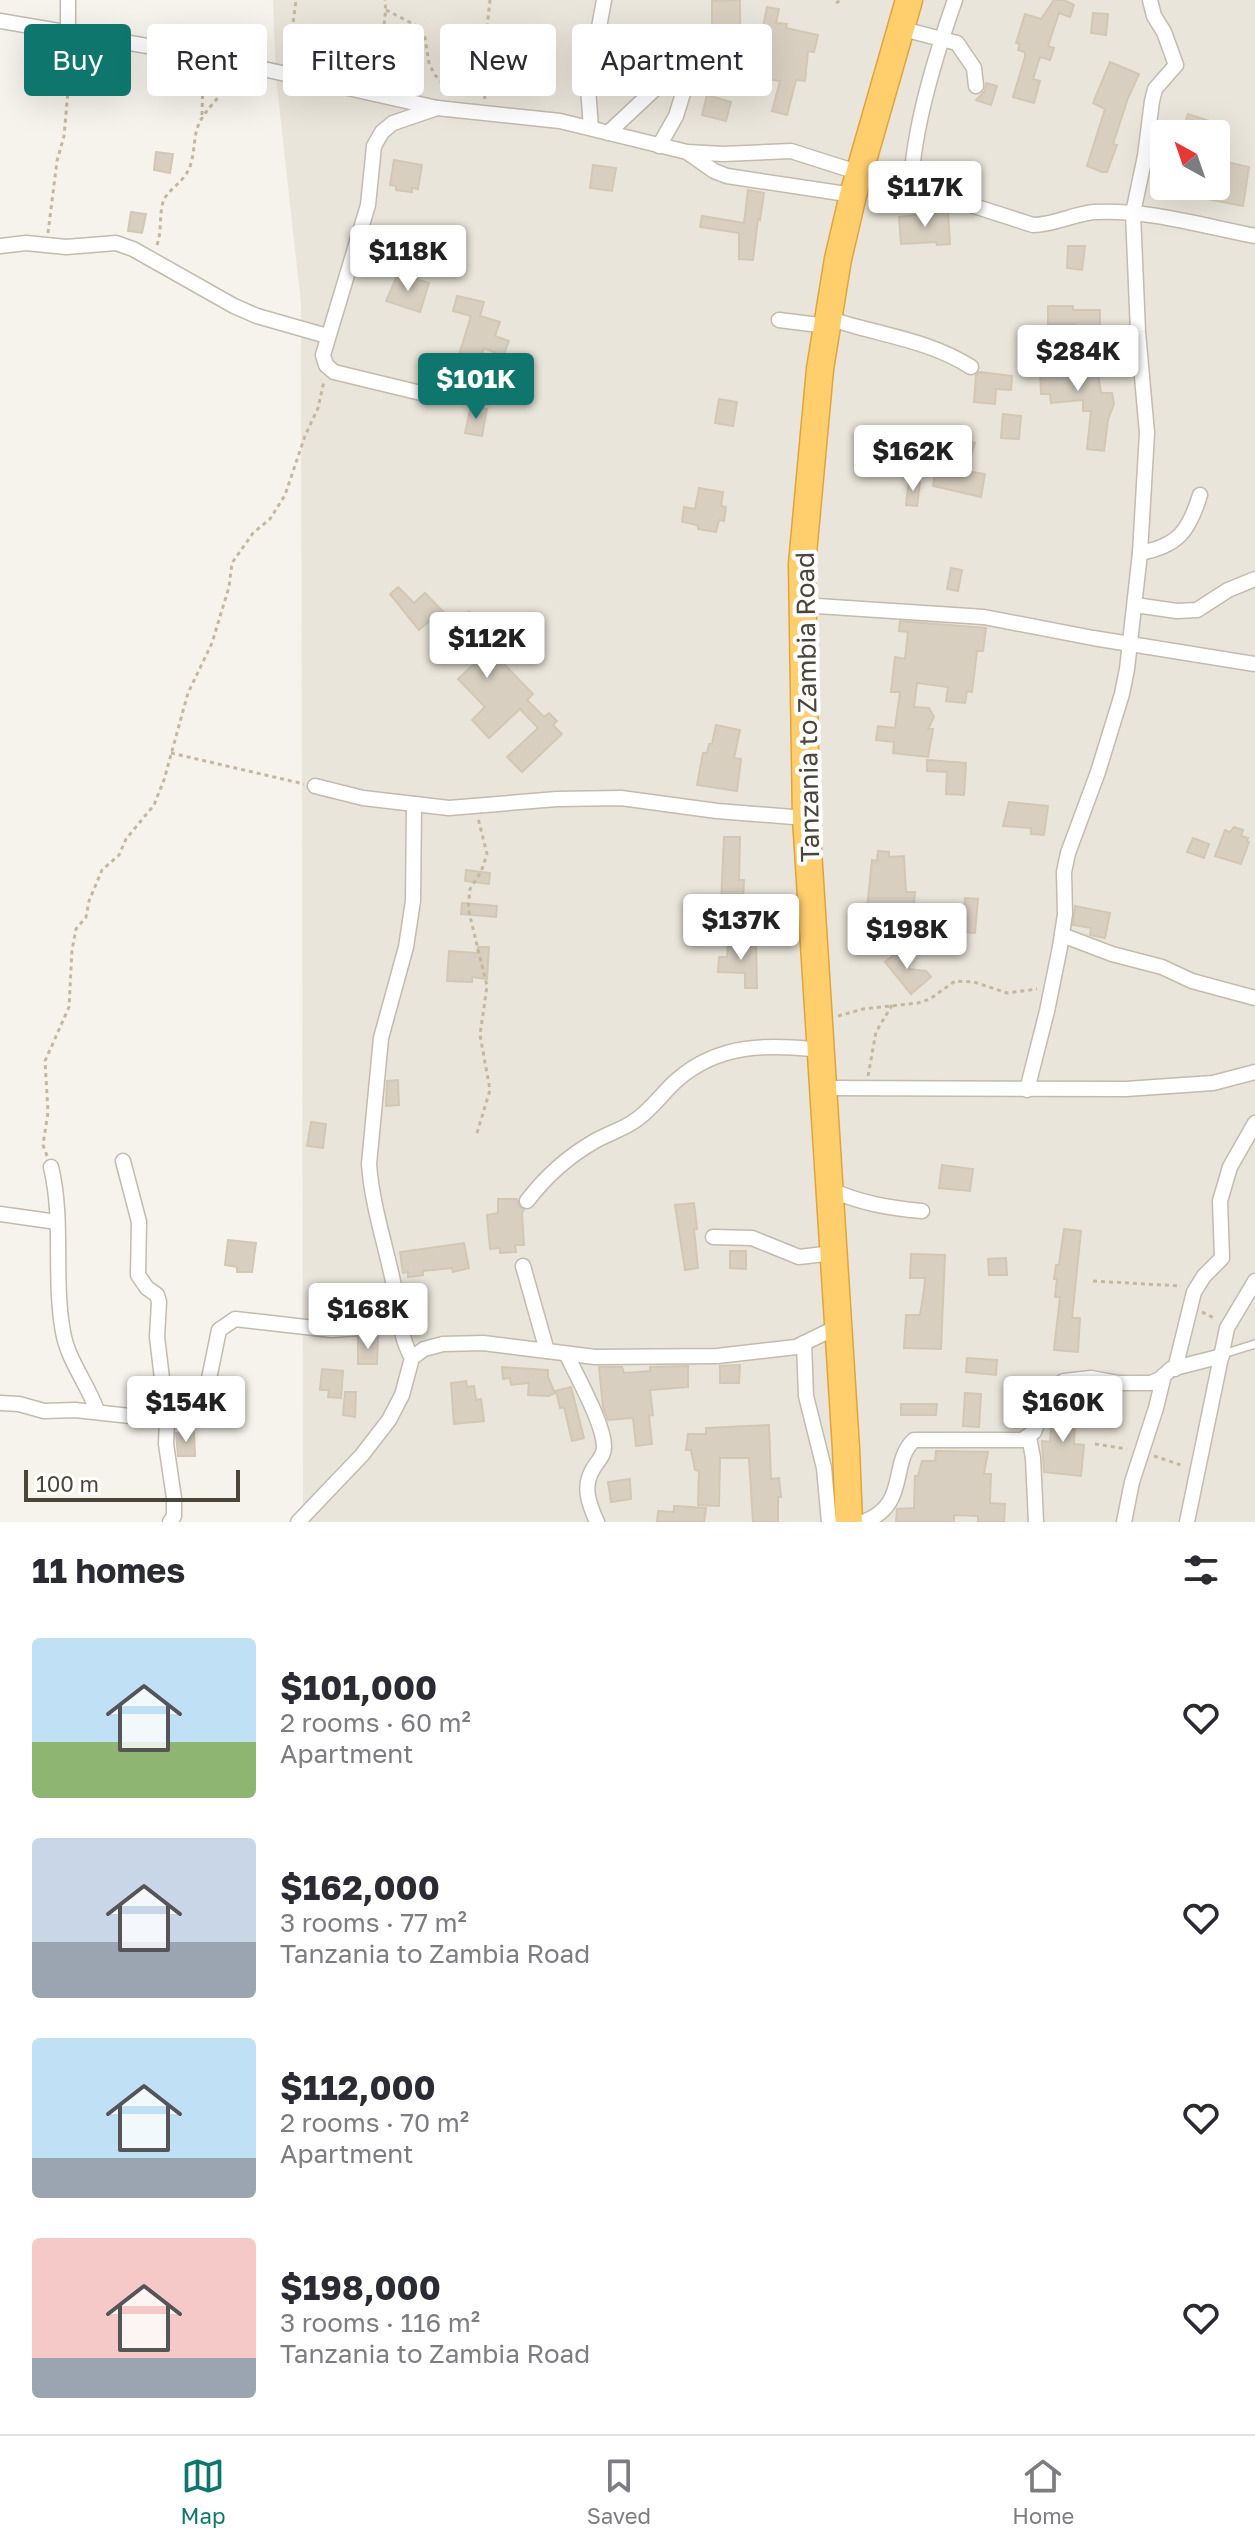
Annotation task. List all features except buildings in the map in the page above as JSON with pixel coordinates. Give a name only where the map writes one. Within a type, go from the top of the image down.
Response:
[{"type":"highway","name":"Tanzania to Zambia Road","points":[[849,1522],[806,818],[802,564],[820,369],[828,322],[856,184],[909,0]]},
{"type":"street","points":[[68,0],[69,24]]},
{"type":"street","points":[[591,128],[588,88],[604,0]]},
{"type":"street","points":[[911,190],[916,142],[942,37],[955,0]]},
{"type":"street","points":[[1027,1090],[1062,935],[1068,853],[1122,694],[1135,605],[1147,433],[1138,332],[1133,213],[1155,89],[1176,65],[1150,0]]},
{"type":"street","points":[[0,21],[24,25]]},
{"type":"street","points":[[903,29],[957,43],[974,68],[976,86]]},
{"type":"street","points":[[385,96],[437,108],[560,121],[687,152],[791,151],[856,184]]},
{"type":"street","points":[[608,133],[647,96]]},
{"type":"street","points":[[659,146],[673,123],[682,96]]},
{"type":"street","points":[[437,108],[393,123],[382,132],[374,146],[368,205],[327,336],[323,355],[326,365],[334,372],[425,394],[524,396]]},
{"type":"street","points":[[687,152],[714,171],[727,176],[883,184],[949,198],[1033,225],[1087,213],[1133,213],[1255,236]]},
{"type":"street","points":[[0,246],[66,247],[116,243],[153,260],[234,306],[257,316],[327,336]]},
{"type":"street","points":[[779,320],[828,322],[927,345],[971,367]]},
{"type":"street","points":[[1140,553],[1170,545],[1194,513],[1200,495]]},
{"type":"street","points":[[1135,605],[1177,611],[1197,610],[1228,590],[1255,579]]},
{"type":"street","points":[[802,605],[984,617],[1255,664]]},
{"type":"street","points":[[315,786],[363,798],[414,804],[474,807],[557,799],[621,798],[717,811],[806,818]]},
{"type":"street","points":[[298,1522],[362,1455],[389,1420],[402,1395],[412,1358],[401,1325],[371,1184],[370,1146],[381,1038],[406,947],[413,901],[414,804]]},
{"type":"street","points":[[1062,935],[1112,954],[1162,967],[1192,981],[1255,998]]},
{"type":"street","points":[[527,1201],[554,1169],[595,1141],[634,1122],[676,1081],[700,1063],[749,1046],[780,1045],[822,1050]]},
{"type":"street","points":[[824,1088],[1027,1090],[1176,1086],[1213,1083],[1255,1072]]},
{"type":"street","points":[[1124,1522],[1141,1452],[1193,1296],[1204,1276],[1222,1258],[1220,1201],[1230,1167],[1255,1123]]},
{"type":"street","points":[[123,1161],[139,1222],[138,1275],[147,1288],[157,1295],[159,1302],[157,1337],[167,1420],[166,1453],[175,1508],[170,1522]]},
{"type":"street","points":[[51,1167],[57,1197],[57,1271],[63,1337],[97,1411]]},
{"type":"street","points":[[829,1189],[869,1205],[922,1211]]},
{"type":"street","points":[[0,1214],[57,1222]]},
{"type":"street","points":[[713,1237],[752,1238],[799,1257],[833,1253]]},
{"type":"street","points":[[523,1266],[547,1351]]},
{"type":"street","points":[[1187,1522],[1229,1323],[1255,1281]]},
{"type":"street","points":[[0,1403],[19,1404],[44,1411],[97,1411],[167,1420],[193,1420],[200,1414],[219,1330],[235,1319],[332,1330],[401,1325]]},
{"type":"street","points":[[412,1358],[424,1349],[458,1343],[510,1345],[567,1355],[717,1356],[804,1343],[837,1327]]},
{"type":"street","points":[[804,1343],[806,1396],[824,1468],[829,1522]]},
{"type":"street","points":[[567,1355],[590,1403],[603,1442],[603,1455],[590,1473],[587,1487],[590,1507],[597,1522]]},
{"type":"street","points":[[863,1522],[884,1510],[898,1481],[905,1451],[914,1440],[989,1438],[1012,1441],[1029,1437],[1034,1432],[1048,1394],[1064,1381],[1091,1378],[1110,1383],[1143,1384],[1156,1381],[1195,1361],[1222,1355]]},
{"type":"street","points":[[1029,1437],[1036,1522]]},
{"type":"lane","points":[[1222,1355],[1255,1344]]},
{"type":"path","points":[[294,24],[296,0]]},
{"type":"path","points":[[384,24],[385,0]]},
{"type":"path","points":[[486,114],[482,73],[490,0]]},
{"type":"path","points":[[836,3],[841,0]]},
{"type":"path","points":[[386,10],[419,27],[434,74],[454,95],[486,114]]},
{"type":"path","points":[[47,245],[48,218],[64,136],[66,96]]},
{"type":"path","points":[[202,96],[202,118]]},
{"type":"path","points":[[153,260],[160,236],[162,205],[166,196],[181,184],[188,170],[197,128],[221,96]]},
{"type":"path","points":[[51,1167],[43,1145],[48,1112],[45,1066],[69,1007],[75,932],[86,917],[102,870],[119,855],[126,839],[154,805],[188,693],[212,643],[229,587],[232,563],[253,533],[270,519],[285,495],[321,399],[326,365]]},
{"type":"path","points":[[171,753],[315,786]]},
{"type":"path","points":[[474,807],[487,854],[481,872],[470,889],[468,908],[487,986],[480,1035],[490,1090],[477,1133]]},
{"type":"path","points":[[820,1022],[848,1013],[918,1003],[930,999],[955,981],[974,982],[1007,993],[1052,987]]},
{"type":"path","points":[[867,1088],[876,1032],[892,1005]]},
{"type":"path","points":[[1093,1281],[1171,1284],[1193,1296],[1206,1316],[1229,1323]]},
{"type":"path","points":[[1095,1444],[1141,1452],[1198,1468]]},
{"type":"shaded area","points":[[273,0],[1255,0],[1255,1522],[303,1522],[301,304],[276,77]]}]
